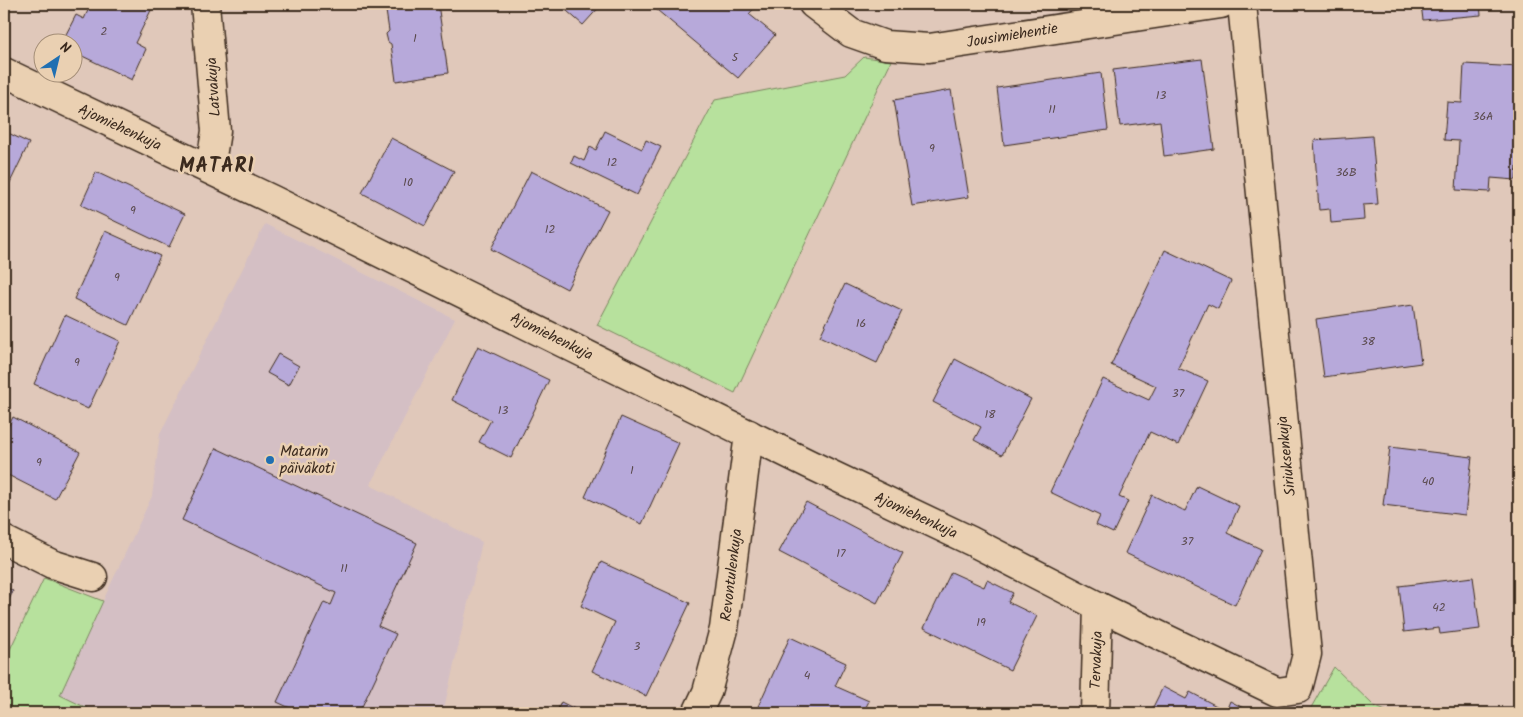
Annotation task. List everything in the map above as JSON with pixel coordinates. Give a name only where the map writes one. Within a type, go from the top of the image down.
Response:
[{"type":"street","name":"Latvakuja","points":[[205,4],[216,131],[210,169]]},
{"type":"street","name":"Jousimiehentie","points":[[813,4],[851,33],[885,45],[929,48],[1221,4]]},
{"type":"street","name":"Siriuksenkuja","points":[[1098,606],[1277,692],[1298,689],[1307,654],[1242,4]]},
{"type":"street","name":"Ajomiehenkuja","points":[[4,72],[210,169],[809,464],[971,541],[1098,606]]},
{"type":"street","name":"Revontulenkuja","points":[[697,713],[708,692],[724,629],[750,434]]},
{"type":"street","points":[[4,540],[52,564],[93,577]]},
{"type":"street","name":"Tervakuja","points":[[1095,713],[1098,606]]},
{"type":"shaded area","name":"Matarin päiväkoti","points":[[265,224],[455,319],[370,485],[482,542],[443,713],[97,713],[59,695],[152,496],[160,434]]},
{"type":"green space","points":[[864,57],[891,61],[735,393],[597,325],[715,100],[845,75]]},
{"type":"green space","points":[[44,578],[103,601],[60,695],[97,713],[4,713],[4,662]]},
{"type":"green space","points":[[1334,667],[1374,706],[1390,713],[1308,713]]},
{"type":"building","points":[[91,4],[154,4],[135,43],[146,49],[132,80],[82,56],[82,32],[67,32],[76,15],[84,19]]},
{"type":"building","points":[[385,4],[438,4],[448,73],[396,81],[391,44],[388,42],[386,34],[389,31]]},
{"type":"building","points":[[559,4],[602,4],[583,25]]},
{"type":"building","points":[[652,4],[758,4],[749,14],[775,35],[738,78]]},
{"type":"building","points":[[1421,4],[1480,4],[1481,15],[1423,20]]},
{"type":"building","points":[[1202,59],[1214,149],[1164,156],[1160,121],[1120,126],[1113,70]]},
{"type":"building","points":[[1464,64],[1519,67],[1519,129],[1516,180],[1491,178],[1490,192],[1456,190],[1459,141],[1444,140],[1447,102],[1462,103]]},
{"type":"building","points":[[1101,73],[1108,130],[1004,145],[997,88]]},
{"type":"building","points":[[951,90],[969,197],[912,206],[894,100]]},
{"type":"building","points":[[4,131],[29,143],[4,195]]},
{"type":"building","points":[[605,131],[642,149],[646,140],[661,147],[637,195],[571,163],[574,156],[584,161],[590,147],[596,150]]},
{"type":"building","points":[[1372,136],[1378,204],[1363,205],[1364,220],[1331,223],[1330,209],[1319,210],[1314,140]]},
{"type":"building","points":[[391,138],[454,171],[425,226],[362,193]]},
{"type":"building","points":[[531,171],[608,210],[567,289],[491,249]]},
{"type":"building","points":[[96,172],[185,214],[169,247],[81,205]]},
{"type":"building","points":[[105,231],[160,256],[128,325],[74,299]]},
{"type":"building","points":[[1165,250],[1231,281],[1218,309],[1208,304],[1178,368],[1208,381],[1178,445],[1150,432],[1119,497],[1128,501],[1113,533],[1096,525],[1100,516],[1050,492],[1103,379],[1149,400],[1156,386],[1111,365]]},
{"type":"building","points":[[845,284],[902,311],[877,363],[820,336]]},
{"type":"building","points":[[1413,305],[1421,363],[1324,377],[1316,319]]},
{"type":"building","points":[[65,315],[120,341],[88,409],[34,384]]},
{"type":"building","points":[[478,346],[549,380],[511,458],[479,442],[491,420],[452,400]]},
{"type":"building","points":[[278,354],[299,366],[289,385],[267,373]]},
{"type":"building","points":[[955,359],[1031,399],[1002,455],[974,440],[981,427],[933,402]]},
{"type":"building","points":[[13,417],[80,452],[55,499],[4,473],[4,435]]},
{"type":"building","points":[[621,417],[679,443],[642,524],[585,497]]},
{"type":"building","points":[[1390,447],[1472,457],[1465,515],[1383,505]]},
{"type":"building","points":[[216,448],[417,543],[378,626],[396,634],[359,713],[301,713],[277,702],[324,602],[331,605],[336,593],[182,520]]},
{"type":"building","points":[[1197,486],[1239,506],[1227,533],[1261,549],[1235,605],[1125,553],[1152,495],[1185,511]]},
{"type":"building","points":[[806,502],[903,553],[877,603],[779,552]]},
{"type":"building","points":[[601,562],[690,603],[646,696],[592,671],[615,622],[581,606]]},
{"type":"building","points":[[951,572],[984,587],[987,580],[1013,593],[1008,602],[1037,616],[1010,670],[924,628]]},
{"type":"building","points":[[1473,577],[1480,629],[1440,634],[1439,628],[1404,632],[1399,586]]},
{"type":"building","points":[[4,586],[13,591],[4,611]]},
{"type":"building","points":[[790,637],[846,663],[835,686],[869,701],[863,713],[755,713]]},
{"type":"building","points":[[1163,687],[1186,699],[1190,692],[1226,711],[1230,701],[1253,713],[1150,713]]},
{"type":"building","points":[[561,702],[583,713],[556,713]]},
{"type":"place","name":"Matarin päiväkoti","points":[[270,460]]},
{"type":"district","name":"MATARI","points":[[217,165]]}]
